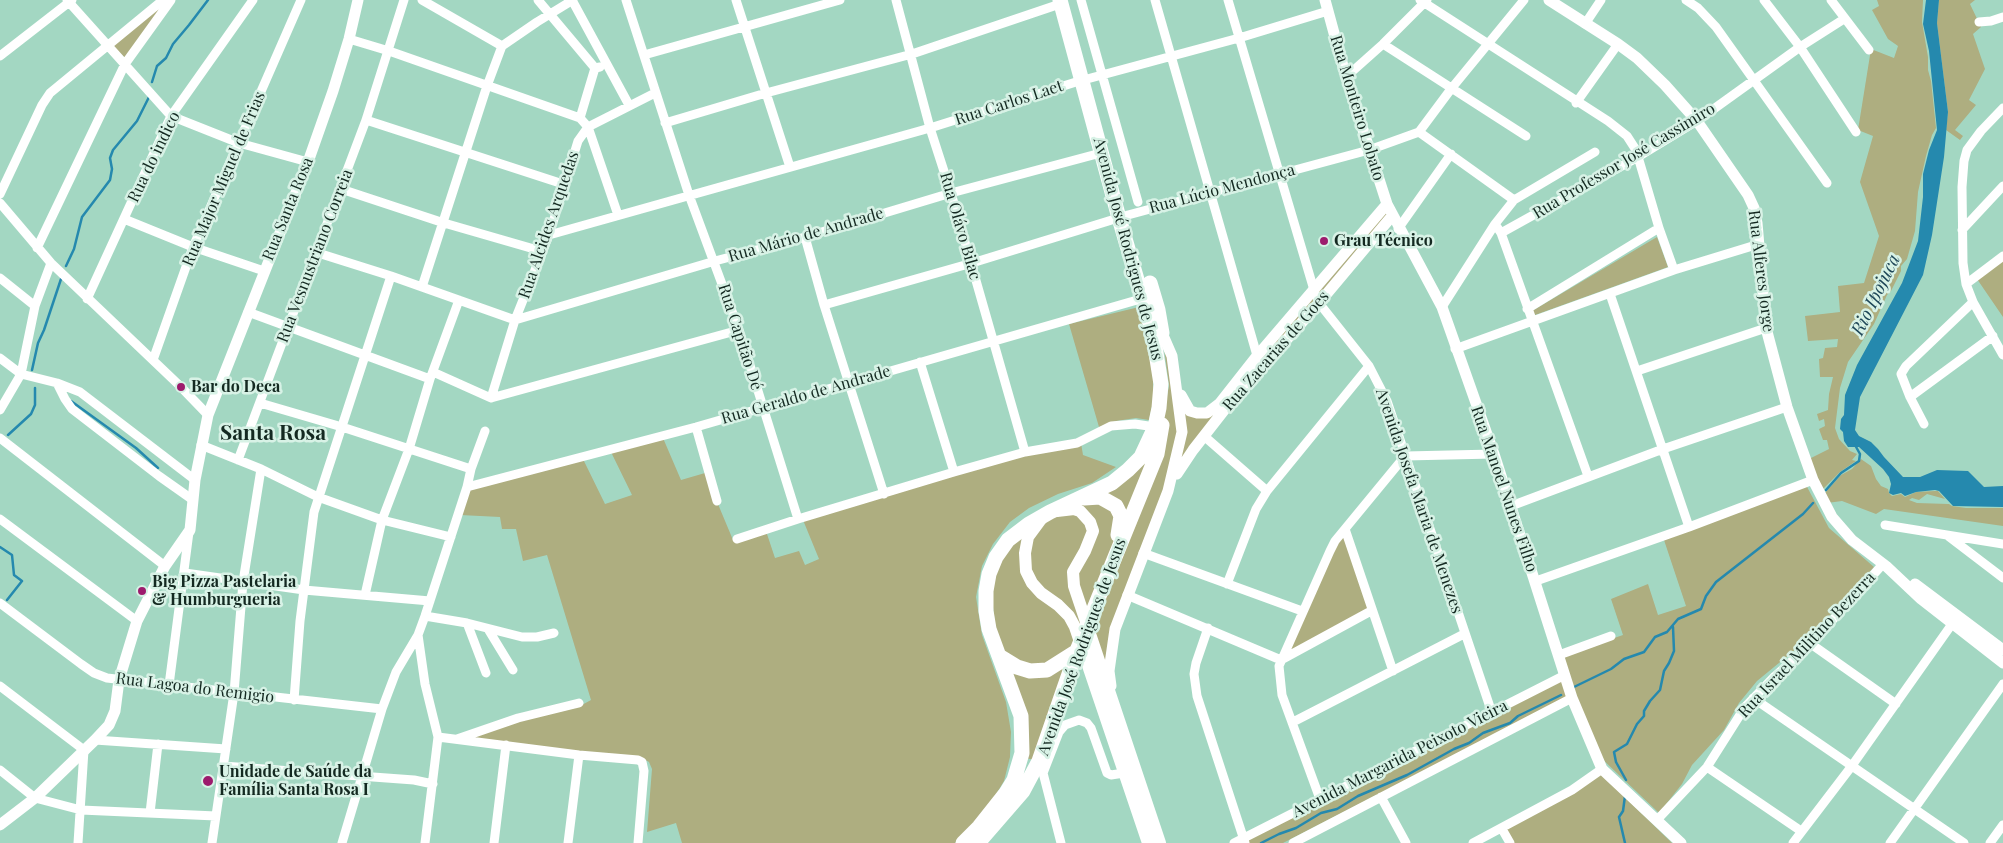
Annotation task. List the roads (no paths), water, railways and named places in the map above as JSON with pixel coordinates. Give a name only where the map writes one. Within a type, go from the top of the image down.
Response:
[{"type":"main road","name":"Avenida José Rodrigues de Jesus","points":[[963,843],[979,827],[1006,793],[1014,780],[1022,753],[1021,716],[989,629],[986,611],[986,591],[989,574],[996,557],[1008,540],[1046,514],[1112,483],[1128,470],[1141,457],[1155,427],[1159,408],[1161,384],[1154,334],[1140,299],[1071,0]]},
{"type":"main road","name":"Avenida José Rodrigues de Jesus","points":[[1056,2],[1088,79]]},
{"type":"main road","name":"Avenida José Rodrigues de Jesus","points":[[983,841],[1041,767],[1078,650],[1157,454],[1169,386],[1162,333],[1158,310],[1121,217]]},
{"type":"main road","points":[[1075,500],[1092,496],[1100,497],[1116,506],[1121,516],[1117,551]]},
{"type":"main road","points":[[1148,843],[1075,627],[1069,616],[1032,583],[1026,570],[1025,553],[1028,538],[1046,514],[1074,509],[1090,522],[1093,532],[1073,572],[1076,592],[1115,714],[1160,843]]},
{"type":"main road","points":[[999,656],[1017,667],[1030,671],[1047,670],[1078,650]]},
{"type":"street","points":[[0,194],[42,105],[50,93],[163,0]]},
{"type":"street","points":[[37,248],[125,64],[171,0]]},
{"type":"street","name":"Rua do indico","points":[[87,299],[172,116],[253,0]]},
{"type":"street","name":"Rua Major Miguel de Frias","points":[[153,360],[193,248],[301,0]]},
{"type":"street","name":"Rua Santa Rosa","points":[[190,530],[195,480],[208,415],[308,162],[333,91],[349,39],[358,0]]},
{"type":"street","name":"Rua Vesnustriano Correia","points":[[238,460],[318,253],[366,120],[404,0]]},
{"type":"street","points":[[422,0],[502,46]]},
{"type":"street","points":[[422,287],[487,86],[502,46],[572,0],[629,105]]},
{"type":"street","name":"Rua Capitão Dé","points":[[626,0],[689,195],[739,330],[798,519]]},
{"type":"street","name":"Rua Capitão Dé","points":[[630,0],[632,14]]},
{"type":"street","points":[[736,0],[790,167]]},
{"type":"street","points":[[644,55],[840,0]]},
{"type":"street","name":"Rua Olávo Bilac","points":[[896,0],[912,54],[930,128],[972,263],[1025,452]]},
{"type":"street","points":[[1081,0],[1088,79]]},
{"type":"street","points":[[1155,0],[1261,369]]},
{"type":"street","name":"Avenida Josefa Maria de Menezes","points":[[1228,0],[1314,290],[1319,303],[1369,366],[1386,401],[1492,713]]},
{"type":"street","points":[[1514,200],[1419,132],[1451,89],[1524,0]]},
{"type":"street","name":"Rua Alferes Jorge","points":[[1549,0],[1618,44],[1653,73],[1697,121],[1748,195],[1754,208],[1759,244],[1766,328],[1787,408],[1813,480],[1832,517],[1843,530],[1884,565]]},
{"type":"street","points":[[1585,24],[1601,0]]},
{"type":"street","points":[[1686,0],[1701,11],[1716,27],[1827,183]]},
{"type":"street","points":[[1764,0],[1800,47],[1856,132]]},
{"type":"street","points":[[1831,0],[1869,50]]},
{"type":"street","points":[[0,56],[69,1],[172,116],[239,143],[308,162]]},
{"type":"street","points":[[539,1],[595,68]]},
{"type":"street","points":[[1346,77],[1383,44],[1424,1],[1487,45],[1627,136],[1638,157],[1659,228],[1674,270]]},
{"type":"street","points":[[665,123],[766,93],[912,54],[1056,2]]},
{"type":"street","name":"Rua Carlos Laet","points":[[549,235],[930,128],[1088,79],[1239,38],[1326,5]]},
{"type":"street","name":"Rua Monteiro Lobato","points":[[1326,5],[1346,77],[1392,216]]},
{"type":"street","points":[[1979,22],[2003,17]]},
{"type":"street","name":"Rua Professor José Cassimiro","points":[[1501,233],[1638,157],[1697,121],[1800,47],[1844,19]]},
{"type":"street","points":[[349,39],[389,51],[580,118],[588,127],[618,215]]},
{"type":"street","points":[[1383,44],[1526,136]]},
{"type":"street","points":[[1576,103],[1618,44]]},
{"type":"street","points":[[595,68],[607,65]]},
{"type":"street","points":[[580,118],[595,68]]},
{"type":"street","name":"Avenida José Rodrigues de Jesus","points":[[1088,79],[1097,154],[1121,217]]},
{"type":"street","name":"Avenida José Rodrigues de Jesus","points":[[1088,79],[1138,202]]},
{"type":"street","points":[[588,127],[655,93]]},
{"type":"street","points":[[2002,352],[1973,302],[1966,284],[1963,263],[1962,187],[1967,150],[1981,130],[2003,108]]},
{"type":"street","points":[[366,120],[564,184]]},
{"type":"street","name":"Rua Alcides Arquedas","points":[[491,398],[515,320],[549,235],[578,141],[588,127]]},
{"type":"street","name":"Rua Lúcio Mendonça","points":[[824,304],[972,263],[1121,217],[1369,150],[1419,132]]},
{"type":"street","points":[[1442,307],[1495,224],[1514,200],[1595,152]]},
{"type":"street","name":"Rua Mário de Andrade","points":[[515,320],[951,193],[1097,154]]},
{"type":"street","points":[[1398,229],[1450,154]]},
{"type":"street","points":[[1962,230],[2003,186]]},
{"type":"street","points":[[341,189],[541,252]]},
{"type":"street","points":[[0,203],[51,263],[208,415]]},
{"type":"street","name":"Rua Zacarias de Goes","points":[[1175,380],[1190,411],[1207,413],[1220,403],[1256,356],[1387,204]]},
{"type":"street","name":"Rua Zacarias de Goes","points":[[1168,491],[1182,464],[1225,408],[1319,303],[1392,216]]},
{"type":"street","name":"Rua Manoel Nunes Filho","points":[[1392,216],[1442,307],[1494,454],[1572,698],[1602,769]]},
{"type":"street","points":[[124,219],[193,248],[264,271]]},
{"type":"street","points":[[1495,224],[1501,233],[1588,476]]},
{"type":"street","points":[[1527,308],[1659,228]]},
{"type":"street","points":[[805,237],[824,304],[884,494]]},
{"type":"street","points":[[1456,349],[1674,270],[1759,244]]},
{"type":"street","points":[[318,253],[391,276],[515,320]]},
{"type":"street","points":[[1966,284],[2003,256]]},
{"type":"street","points":[[0,410],[21,374],[35,306],[51,263]]},
{"type":"street","points":[[294,700],[304,590],[314,512],[391,276]]},
{"type":"street","points":[[0,278],[35,306]]},
{"type":"street","points":[[1610,294],[1689,527]]},
{"type":"street","name":"Rua Geraldo de Andrade","points":[[468,487],[850,384],[1140,299]]},
{"type":"street","points":[[366,595],[382,520],[409,449],[459,300]]},
{"type":"street","points":[[1924,424],[1910,398],[1901,374],[1906,366],[1973,302]]},
{"type":"street","points":[[248,312],[365,356],[432,376],[491,398],[739,330]]},
{"type":"street","points":[[1637,371],[1766,328]]},
{"type":"street","points":[[1115,714],[1109,671],[1115,629],[1168,491],[1182,432],[1172,356],[1162,333]]},
{"type":"street","points":[[1910,398],[1993,336]]},
{"type":"street","points":[[0,358],[21,374],[57,383],[80,392],[195,480]]},
{"type":"street","points":[[920,362],[954,472]]},
{"type":"street","points":[[1227,584],[1256,509],[1267,491],[1369,366]]},
{"type":"street","points":[[57,383],[72,409],[193,500]]},
{"type":"street","points":[[260,403],[342,427],[470,469]]},
{"type":"street","points":[[1511,506],[1663,449],[1787,408]]},
{"type":"street","points":[[737,539],[954,472],[1025,452],[1077,443],[1111,426],[1136,424],[1155,427]]},
{"type":"street","points":[[696,427],[717,501]]},
{"type":"street","points":[[342,843],[382,709],[396,672],[418,635],[425,616],[468,487],[470,469],[484,431]]},
{"type":"street","points":[[1204,436],[1267,491]]},
{"type":"street","points":[[0,438],[165,566]]},
{"type":"street","points":[[201,445],[260,469],[318,497],[382,520],[451,537]]},
{"type":"street","points":[[1320,799],[1280,685],[1279,666],[1330,551],[1345,529],[1405,456],[1494,454]]},
{"type":"street","points":[[159,476],[168,460]]},
{"type":"street","points":[[212,843],[234,693],[243,582],[260,469]]},
{"type":"street","points":[[1536,581],[1689,527],[1813,480]]},
{"type":"street","points":[[0,519],[137,621]]},
{"type":"street","points":[[1885,525],[2003,544]]},
{"type":"street","points":[[1345,529],[1371,611],[1393,671]]},
{"type":"street","points":[[0,825],[35,798],[109,725],[115,712],[119,680],[137,621],[165,566],[190,530]]},
{"type":"street","points":[[169,686],[190,530]]},
{"type":"street","points":[[1946,535],[2003,578]]},
{"type":"street","points":[[1143,552],[1302,611]]},
{"type":"street","points":[[1884,565],[1921,599],[2003,663]]},
{"type":"street","points":[[1884,565],[1901,574],[2003,650]]},
{"type":"street","name":"Rua Israel Militino Bezerra","points":[[1657,820],[1707,767],[1738,717],[1753,698],[1811,644],[1884,565]]},
{"type":"street","points":[[185,573],[304,590],[430,601]]},
{"type":"street","points":[[1127,595],[1281,660]]},
{"type":"street","name":"Rua Lagoa do Remigio","points":[[0,603],[94,673],[119,680],[382,709]]},
{"type":"street","points":[[1281,660],[1371,611]]},
{"type":"street","points":[[425,616],[467,623],[530,638],[554,633]]},
{"type":"street","points":[[467,623],[486,673]]},
{"type":"street","points":[[1793,843],[1851,767],[1952,624]]},
{"type":"street","points":[[1208,628],[1194,674],[1197,696],[1244,841]]},
{"type":"street","points":[[488,629],[513,670]]},
{"type":"street","points":[[1293,722],[1464,634]]},
{"type":"street","points":[[418,635],[425,684],[438,737],[425,843]]},
{"type":"street","points":[[1559,655],[1611,636]]},
{"type":"street","points":[[1811,644],[1896,704]]},
{"type":"street","name":"Avenida Margarida Peixoto Vieira","points":[[1234,843],[1244,841],[1320,799],[1492,713],[1565,674]]},
{"type":"street","points":[[1890,843],[2003,684]]},
{"type":"street","points":[[0,686],[84,750]]},
{"type":"street","name":"Avenida Margarida Peixoto Vieira","points":[[1293,843],[1572,698]]},
{"type":"street","points":[[1753,698],[1913,810],[1964,843]]},
{"type":"street","points":[[455,740],[518,718],[579,703]]},
{"type":"street","points":[[1061,843],[1041,767],[1059,732],[1072,722],[1079,720],[1087,723],[1091,728],[1107,773],[1111,775],[1124,773]]},
{"type":"street","points":[[438,737],[579,755],[633,758],[642,762],[644,771],[638,842]]},
{"type":"street","points":[[95,740],[226,749]]},
{"type":"street","points":[[150,813],[158,744]]},
{"type":"street","points":[[494,843],[506,745]]},
{"type":"street","points":[[78,843],[84,750]]},
{"type":"street","points":[[568,843],[579,755]]},
{"type":"street","points":[[224,766],[414,780],[433,784]]},
{"type":"street","points":[[1707,767],[1801,831]]},
{"type":"street","points":[[1474,843],[1572,790],[1602,769],[1680,843]]},
{"type":"street","points":[[0,770],[35,798],[81,810],[216,816]]},
{"type":"street","points":[[1381,797],[1406,843]]},
{"type":"street","points":[[1990,843],[2003,825]]},
{"type":"street","points":[[1502,828],[1510,843]]},
{"type":"water","name":"Rio Ipojuca","points":[[1926,0],[1939,0],[1937,23],[1948,112],[1944,157],[1932,235],[1923,275],[1860,397],[1855,430],[1859,436],[1871,442],[1903,477],[1920,477],[1937,470],[1968,471],[1984,487],[2003,486],[2003,507],[1953,506],[1939,491],[1935,490],[1916,492],[1905,496],[1901,493],[1893,495],[1889,493],[1891,484],[1889,477],[1883,469],[1859,447],[1848,447],[1844,441],[1843,432],[1840,429],[1841,419],[1844,415],[1845,395],[1857,365],[1902,283],[1918,241],[1923,197],[1923,174],[1929,150],[1937,130],[1929,51],[1923,24]]},
{"type":"waterway","points":[[152,82],[157,66],[166,58],[173,44],[208,0]]},
{"type":"waterway","points":[[66,266],[74,249],[82,217],[110,180],[112,169],[110,158],[113,150],[137,121],[150,95]]},
{"type":"waterway","points":[[32,370],[38,343],[61,279]]},
{"type":"waterway","points":[[8,435],[31,414],[35,405],[35,388]]},
{"type":"waterway","points":[[71,401],[136,448],[158,468]]},
{"type":"waterway","points":[[1826,490],[1841,473],[1859,461],[1860,454],[1855,445]]},
{"type":"waterway","points":[[1574,687],[1611,669],[1624,659],[1644,652],[1655,637],[1667,632],[1678,619],[1701,609],[1706,596],[1716,582],[1803,514],[1813,503]]},
{"type":"waterway","points":[[0,547],[12,555],[14,575],[22,581],[7,600]]},
{"type":"waterway","points":[[1626,780],[1616,762],[1614,752],[1627,744],[1637,724],[1644,716],[1644,711],[1650,701],[1660,690],[1664,671],[1674,651],[1673,627]]},
{"type":"waterway","points":[[1261,843],[1296,828],[1321,813],[1337,809],[1358,796],[1407,775],[1454,749],[1469,743],[1483,733],[1510,723],[1518,716],[1561,695]]},
{"type":"waterway","points":[[1625,796],[1623,811],[1619,817],[1625,843]]},
{"type":"place","name":"Grau Técnico","points":[[1324,241]]},
{"type":"place","name":"Bar do Deca","points":[[181,387]]},
{"type":"place","name":"Big Pizza Pastelaria & Humburgueria","points":[[142,591]]},
{"type":"place","name":"Unidade de Saúde da Família Santa Rosa I","points":[[208,781]]},
{"type":"district","name":"Santa Rosa","points":[[273,433]]}]
